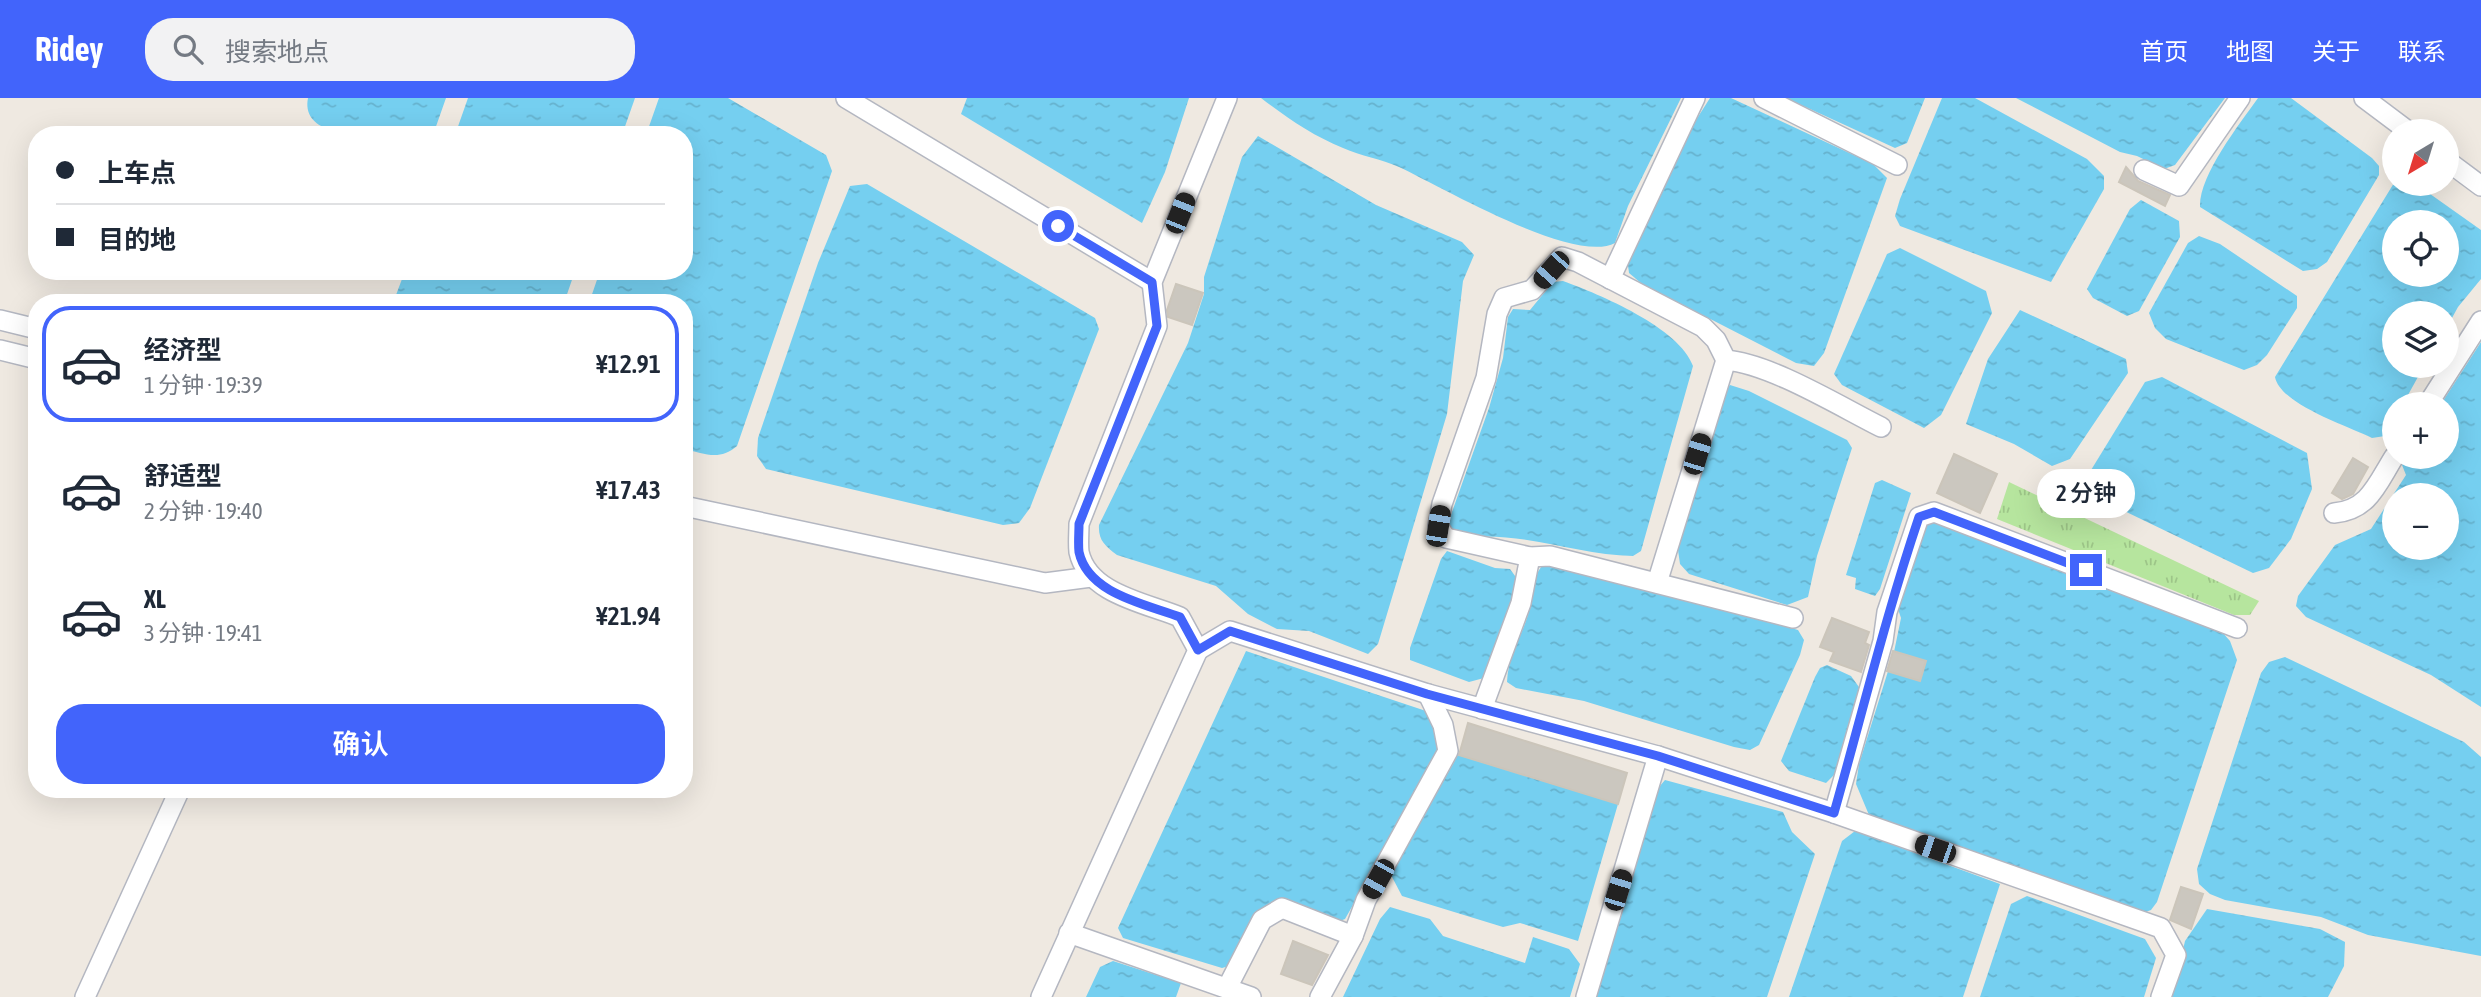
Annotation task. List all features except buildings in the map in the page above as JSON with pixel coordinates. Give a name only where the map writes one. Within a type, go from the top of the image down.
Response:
[{"type":"street","points":[[846,98],[1152,282]]},
{"type":"street","points":[[1198,650],[1180,617],[1109,590],[1091,577],[1079,552],[1079,524],[1157,326],[1152,282],[1227,98]]},
{"type":"street","points":[[1610,279],[1695,98]]},
{"type":"street","points":[[1764,98],[1897,165]]},
{"type":"street","points":[[2144,170],[2179,186],[2240,98]]},
{"type":"street","points":[[2364,98],[2392,119]]},
{"type":"street","points":[[2459,170],[2481,186]]},
{"type":"street","points":[[1657,583],[1726,360],[1716,340],[1703,327],[1562,257],[1532,290],[1523,295],[1504,298],[1497,314],[1486,378],[1442,504],[1438,526],[1446,538],[1530,557],[1550,556],[1793,618]]},
{"type":"street","points":[[0,320],[28,327]]},
{"type":"street","points":[[2436,392],[2481,321]]},
{"type":"street","points":[[0,350],[28,357]]},
{"type":"street","points":[[1726,360],[1741,361],[1769,372],[1881,427]]},
{"type":"street","points":[[2334,513],[2351,512],[2366,500],[2386,469]]},
{"type":"street","points":[[693,508],[1045,583],[1091,577]]},
{"type":"street","points":[[1834,813],[1883,641],[1887,612],[1919,517],[1934,512],[2237,628]]},
{"type":"street","points":[[1482,709],[1521,603],[1530,557]]},
{"type":"street","points":[[1041,997],[1198,650],[1230,631],[1427,694],[1658,756],[1834,813],[2161,928],[2176,955],[2161,997]]},
{"type":"street","points":[[1320,997],[1353,936],[1366,900],[1448,751],[1444,725],[1427,694]]},
{"type":"street","points":[[1586,997],[1658,756]]},
{"type":"street","points":[[85,997],[176,798]]},
{"type":"street","points":[[1227,988],[1262,920],[1282,908],[1353,936]]},
{"type":"street","points":[[1069,933],[1251,997]]},
{"type":"green space","points":[[2009,482],[2259,601],[2250,615],[2234,615],[1997,519]]},
{"type":"water","points":[[308,98],[446,98],[436,126],[321,126],[309,114]]},
{"type":"water","points":[[468,98],[635,98],[625,126],[458,126]]},
{"type":"water","points":[[659,98],[728,98],[826,155],[832,171],[737,446],[724,454],[693,451],[693,294],[592,294],[597,280],[693,280],[693,126],[649,126]]},
{"type":"water","points":[[967,98],[1189,98],[1165,172],[1142,223],[961,114]]},
{"type":"water","points":[[1261,98],[1681,98],[1628,206],[1615,243],[1596,247],[1540,234],[1475,206],[1399,167],[1332,143],[1301,126]]},
{"type":"water","points":[[1710,98],[1731,98],[1873,164],[1887,178],[1824,353],[1814,366],[1796,363],[1642,284],[1629,273],[1627,258],[1696,120]]},
{"type":"water","points":[[1786,98],[1925,98],[1907,143],[1895,148]]},
{"type":"water","points":[[1942,98],[1975,98],[2087,159],[2104,176],[2104,189],[2051,282],[1900,226],[1895,216],[1900,199]]},
{"type":"water","points":[[2016,98],[2225,98],[2175,165],[2164,169],[2137,156],[2120,152]]},
{"type":"water","points":[[2258,98],[2291,98],[2379,166],[2379,175],[2327,262],[2317,269],[2303,271],[2200,207],[2201,194],[2213,166]]},
{"type":"water","points":[[1258,136],[1376,205],[1462,242],[1474,255],[1463,281],[1447,414],[1378,644],[1368,654],[1309,631],[1277,629],[1248,614],[1216,586],[1117,555],[1106,546],[1100,535],[1099,525],[1188,343],[1204,294],[1204,277],[1242,157]]},
{"type":"water","points":[[867,184],[1095,318],[1099,329],[1030,508],[1019,523],[1003,525],[766,469],[757,456],[758,438],[818,263],[850,186]]},
{"type":"water","points":[[2386,196],[2433,196],[2453,210],[2382,210],[2382,287],[2459,287],[2459,214],[2481,230],[2481,279],[2459,306],[2459,301],[2382,301],[2382,378],[2417,378],[2410,392],[2382,392],[2382,436],[2372,438],[2316,413],[2301,405],[2280,387],[2275,377]]},
{"type":"water","points":[[2141,200],[2179,221],[2180,237],[2139,311],[2127,316],[2093,298],[2087,289],[2130,209]]},
{"type":"water","points":[[2199,236],[2220,244],[2297,296],[2297,308],[2267,355],[2257,365],[2244,370],[2166,339],[2155,328],[2149,313],[2188,243]]},
{"type":"water","points":[[1900,248],[1986,291],[1992,313],[1941,415],[1924,428],[1842,385],[1834,374],[1887,254]]},
{"type":"water","points":[[402,280],[572,280],[567,294],[396,294]]},
{"type":"water","points":[[1563,281],[1597,294],[1656,326],[1685,352],[1693,366],[1641,551],[1633,556],[1590,552],[1505,537],[1462,538],[1447,526],[1489,408],[1503,358],[1508,317],[1513,309],[1530,310],[1553,282]]},
{"type":"water","points":[[2020,310],[2126,359],[2128,373],[2070,459],[2052,466],[2014,444],[1966,424],[1988,359]]},
{"type":"water","points":[[2481,342],[2481,707],[2431,675],[2306,617],[2296,606],[2298,596],[2335,545],[2371,529],[2382,512],[2382,560],[2459,560],[2459,483],[2401,483],[2406,475],[2404,469],[2459,469],[2459,392],[2449,392]]},
{"type":"water","points":[[2162,377],[2307,453],[2312,489],[2291,539],[2269,568],[2253,573],[2116,507],[2089,490],[2088,475],[2145,382]]},
{"type":"water","points":[[1730,385],[1749,391],[1847,440],[1852,448],[1817,556],[1808,597],[1787,605],[1689,574],[1680,564],[1678,550],[1717,397]]},
{"type":"water","points":[[1882,480],[1911,493],[1880,589],[1875,596],[1855,589],[1856,578],[1846,575],[1875,483]]},
{"type":"water","points":[[1940,521],[2222,632],[2230,641],[2237,660],[2157,902],[2151,910],[2143,913],[1869,815],[1856,784],[1859,764],[1894,652],[1901,618],[1896,603],[1925,524]]},
{"type":"water","points":[[1447,551],[1495,568],[1510,569],[1518,580],[1517,593],[1484,678],[1469,682],[1410,660],[1410,648],[1441,559]]},
{"type":"water","points":[[1554,565],[1717,606],[1798,630],[1804,640],[1800,655],[1759,745],[1750,750],[1734,747],[1584,701],[1516,688],[1507,682],[1510,662],[1530,608],[1536,576],[1542,566]]},
{"type":"water","points":[[1246,651],[1426,711],[1441,744],[1433,765],[1345,919],[1337,922],[1283,901],[1236,964],[1222,968],[1123,938],[1118,928]]},
{"type":"water","points":[[2285,657],[2464,742],[2481,757],[2481,956],[2368,935],[2321,917],[2225,900],[2210,894],[2199,884],[2197,869],[2261,673],[2269,662]]},
{"type":"water","points":[[1827,665],[1851,676],[1864,694],[1838,771],[1826,783],[1789,771],[1781,761],[1815,677],[1820,668]]},
{"type":"water","points":[[1458,755],[1618,804],[1578,941],[1520,923],[1503,927],[1402,896],[1391,875]]},
{"type":"water","points":[[1665,780],[1783,812],[1792,832],[1815,854],[1767,997],[1594,997],[1654,793]]},
{"type":"water","points":[[1855,831],[2000,884],[1963,997],[1789,997],[1842,841]]},
{"type":"water","points":[[2027,896],[2145,939],[2156,958],[2144,997],[1980,997],[2011,904]]},
{"type":"water","points":[[1390,907],[1430,919],[1443,936],[1525,963],[1533,937],[1569,949],[1580,964],[1570,997],[1343,997],[1380,919]]},
{"type":"water","points":[[2207,909],[2320,929],[2345,942],[2344,966],[2328,997],[2172,997],[2185,941]]},
{"type":"water","points":[[1113,961],[1181,983],[1176,997],[1086,997],[1100,967]]},
{"type":"route","points":[[1058,226],[1152,282],[1157,326],[1079,524],[1079,552],[1091,577],[1109,590],[1180,617],[1198,650],[1230,631],[1427,694],[1658,756],[1834,813],[1883,641],[1887,612],[1919,517],[1934,512],[2086,570]]}]
